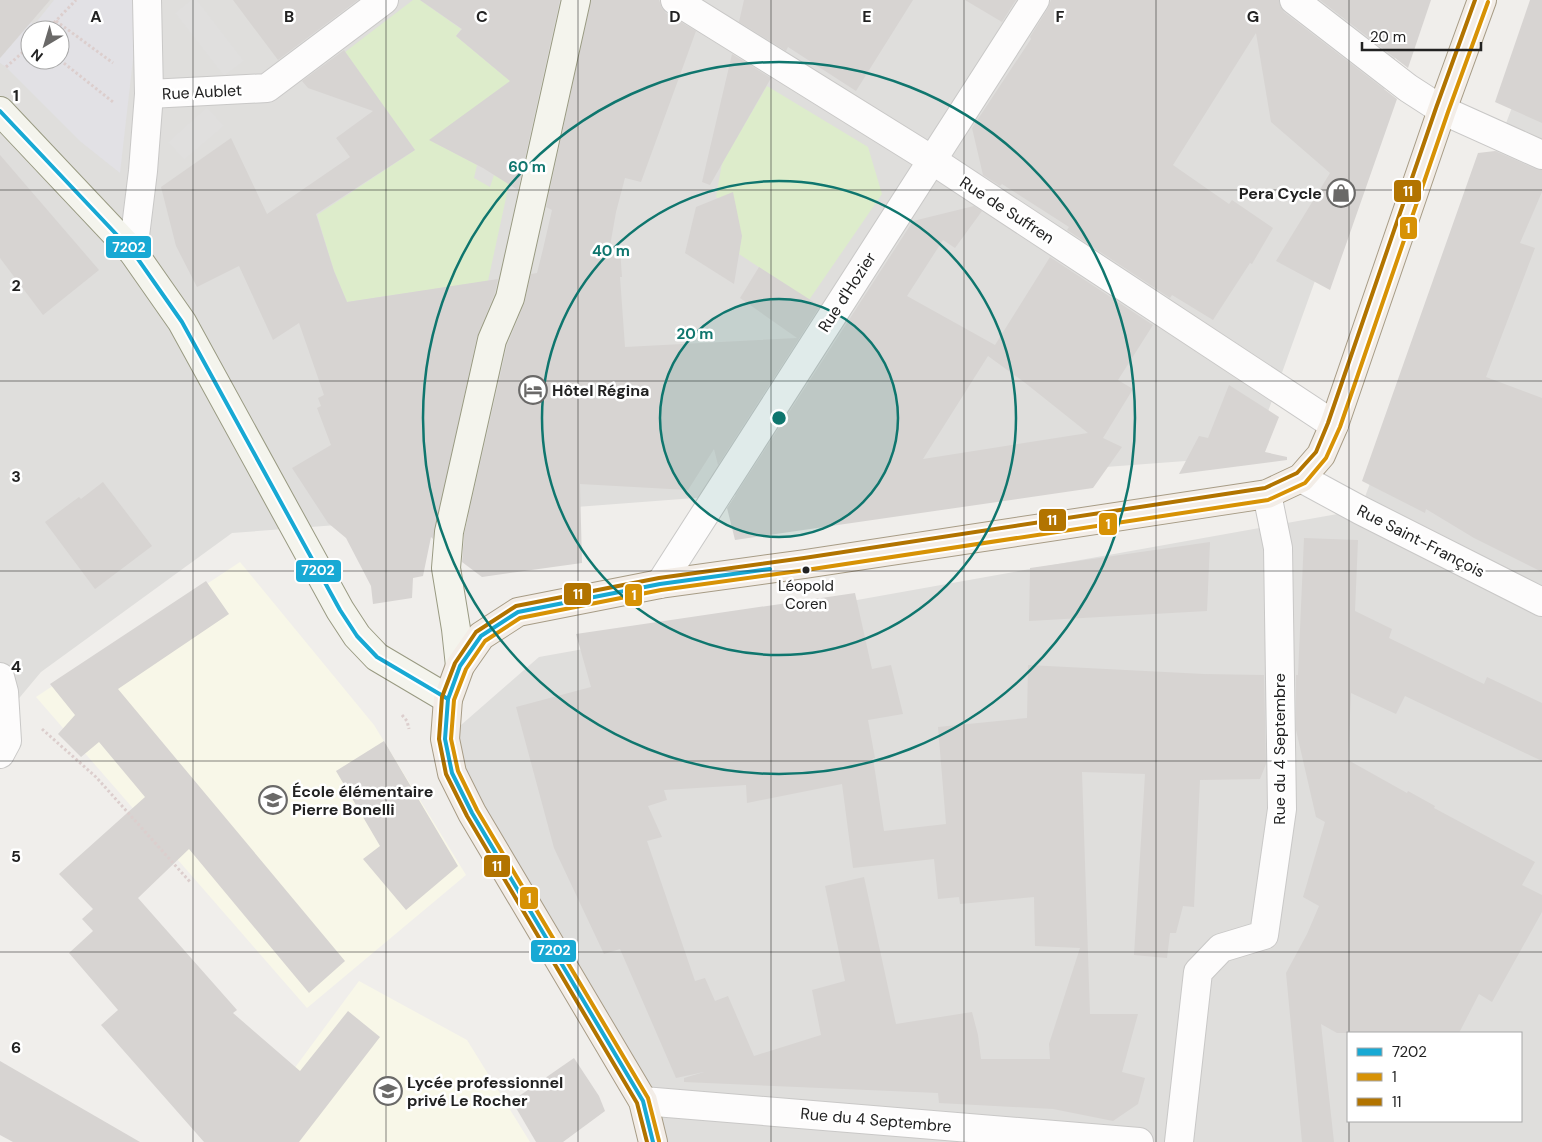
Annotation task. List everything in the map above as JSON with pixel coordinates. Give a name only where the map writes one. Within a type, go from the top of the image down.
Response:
[{"type":"main road","points":[[653,1142],[643,1101],[472,813],[452,773],[445,739],[448,699],[460,666],[481,636],[518,612],[660,584],[1267,494],[1301,478],[1321,455],[1334,425],[1442,110],[1482,0]]},
{"type":"street","points":[[147,0],[149,94]]},
{"type":"street","name":"Rue Aublet","points":[[133,252],[143,171],[149,94],[267,88],[384,0]]},
{"type":"street","points":[[460,666],[446,568],[449,532],[492,340],[510,298],[576,0]]},
{"type":"street","name":"Rue de Suffren","points":[[675,0],[932,160],[1334,425]]},
{"type":"street","name":"Rue d'Hozier","points":[[660,584],[1035,0]]},
{"type":"street","points":[[1294,0],[1408,88],[1442,110],[1542,154]]},
{"type":"street","points":[[0,111],[133,252],[182,322],[356,636],[378,658],[448,699]]},
{"type":"street","name":"Rue Saint-François","points":[[1301,478],[1542,602]]},
{"type":"street","name":"Rue du 4 Septembre","points":[[1179,1142],[1198,972],[1221,948],[1264,935],[1282,809],[1278,548],[1267,494]]},
{"type":"street","points":[[0,678],[4,692],[7,741],[0,754]]},
{"type":"street","name":"Rue du 4 Septembre","points":[[643,1101],[1139,1142]]},
{"type":"path","points":[[57,20],[76,0]]},
{"type":"path","points":[[70,32],[104,57]]},
{"type":"path","points":[[6,66],[20,54]]},
{"type":"path","points":[[70,68],[120,107]]},
{"type":"path","points":[[399,709],[410,731]]},
{"type":"path","points":[[6,718],[34,722],[96,777],[191,883]]},
{"type":"shaded area","points":[[0,0],[1416,0],[1252,456],[232,533],[41,672],[0,721]]},
{"type":"shaded area","points":[[54,0],[134,0],[136,33],[120,173],[81,142],[0,63],[0,58],[20,35],[20,70],[70,70],[70,20],[38,20]]},
{"type":"shaded area","points":[[191,0],[197,0],[244,61],[224,76],[175,13]]},
{"type":"shaded area","points":[[1542,28],[1542,1142],[661,1142],[445,739],[539,657],[1360,510]]},
{"type":"shaded area","points":[[207,107],[224,126],[184,160],[168,142]]},
{"type":"shaded area","name":"École élémentaire Pierre Bonelli","points":[[240,562],[374,725],[466,875],[307,1008],[36,697]]},
{"type":"shaded area","name":"Lycée professionnel privé Le Rocher","points":[[359,981],[467,1040],[530,1142],[240,1142]]},
{"type":"green space","points":[[413,0],[420,0],[461,29],[456,36],[528,96],[430,140],[477,165],[474,178],[490,187],[494,175],[509,184],[488,281],[347,302],[334,271],[317,215],[415,150],[345,52]]},
{"type":"green space","points":[[767,86],[868,147],[882,194],[809,300],[739,254],[740,228],[738,221],[730,208],[716,197],[722,163]]},
{"type":"building","points":[[0,0],[50,0],[33,20],[20,20],[20,35],[0,58]]},
{"type":"building","points":[[233,0],[358,0],[278,60]]},
{"type":"building","points":[[420,0],[560,0],[518,190],[483,168],[429,140],[510,81],[456,36],[462,29]]},
{"type":"building","points":[[591,0],[659,0],[666,13],[696,31],[641,182],[625,178],[616,212],[610,246],[620,248],[625,347],[797,338],[740,298],[759,267],[820,306],[718,465],[714,449],[688,490],[580,484],[582,563],[482,577],[462,562],[464,534],[507,345],[524,304],[531,274],[537,273],[543,249],[552,210],[546,207]]},
{"type":"building","points":[[744,0],[913,0],[856,91],[788,47],[786,51],[739,22]]},
{"type":"building","points":[[965,0],[1016,0],[1002,22]]},
{"type":"building","points":[[1051,0],[1279,0],[1284,12],[1397,99],[1330,290],[1276,261],[1330,173],[1271,122],[1256,33],[1173,165],[1229,204],[1232,200],[1273,228],[1252,264],[1250,263],[1213,320],[1172,295],[1170,298],[1067,230],[1069,227],[1002,184],[1000,186],[983,175],[972,128],[1031,39],[1030,37]]},
{"type":"building","points":[[1320,0],[1431,0],[1408,68]]},
{"type":"building","points":[[1530,0],[1542,0],[1542,123],[1495,102]]},
{"type":"building","points":[[344,50],[415,150],[316,214],[334,271],[347,302],[498,279],[495,293],[477,337],[433,539],[431,537],[423,576],[413,578],[412,598],[373,604],[371,586],[346,538],[328,523],[292,468],[331,445],[317,408],[321,406],[318,398],[324,395],[299,323],[273,340],[239,266],[197,287],[176,246],[161,187],[231,138],[267,214],[350,157],[336,138],[373,111],[308,88],[302,81]]},
{"type":"building","points":[[732,54],[771,78],[710,185],[702,182]]},
{"type":"building","points":[[1495,151],[1542,170],[1542,192],[1520,243],[1535,248],[1486,377],[1542,398],[1542,572],[1474,538],[1426,509],[1425,513],[1362,481],[1478,153]]},
{"type":"building","points":[[0,155],[99,270],[43,315],[0,258]]},
{"type":"building","points":[[733,192],[742,236],[734,284],[685,253],[696,207]]},
{"type":"building","points":[[974,206],[982,211],[955,248],[943,240],[907,296],[995,345],[1050,257],[1153,325],[1118,380],[1133,389],[1103,438],[1122,447],[1093,488],[735,540],[727,508],[913,221]],"holes":[[[988,356],[1088,433],[923,459]]]},
{"type":"building","points":[[1229,385],[1279,417],[1265,452],[1287,457],[1287,460],[1179,474],[1199,436],[1208,438]]},
{"type":"building","points":[[103,482],[152,546],[95,589],[45,522],[79,497],[81,499]]},
{"type":"building","points":[[1304,538],[1358,540],[1355,611],[1392,629],[1389,638],[1484,684],[1487,677],[1542,703],[1542,761],[1405,696],[1396,714],[1351,693],[1348,760],[1407,793],[1408,791],[1435,806],[1434,808],[1535,862],[1522,885],[1542,895],[1542,912],[1492,1002],[1479,994],[1460,1032],[1337,1033],[1321,1024],[1334,1142],[1302,1142],[1286,973],[1307,934],[1319,906],[1303,897],[1325,822],[1316,817],[1296,730],[1296,675],[1298,675]]},
{"type":"building","points":[[1210,542],[1207,611],[1029,621],[1030,568]]},
{"type":"building","points":[[206,581],[229,614],[118,689],[345,961],[309,993],[189,849],[138,898],[237,1010],[233,1013],[300,1071],[348,1011],[380,1037],[299,1142],[204,1142],[101,1025],[118,1010],[69,953],[93,931],[82,919],[93,909],[59,874],[145,797],[99,742],[81,757],[58,734],[75,715],[50,684]]},
{"type":"building","points":[[855,593],[872,669],[891,665],[903,714],[868,720],[875,758],[873,758],[884,831],[946,824],[938,727],[1027,718],[1028,665],[1204,674],[1264,675],[1266,764],[1260,779],[1200,780],[1194,907],[1183,906],[1176,933],[1170,933],[1167,958],[1134,955],[1145,774],[1082,772],[1090,1014],[1138,1014],[1122,1072],[1145,1078],[1138,1104],[1113,1121],[1053,1109],[939,1103],[938,1093],[684,1082],[684,1078],[704,1072],[676,1078],[620,949],[604,954],[554,848],[516,707],[591,687],[576,634]],"holes":[[[842,784],[853,868],[934,859],[938,899],[959,897],[960,904],[1034,897],[1035,946],[1080,948],[1049,1044],[1050,1059],[981,1059],[978,1035],[972,1012],[896,1024],[864,877],[825,886],[845,981],[812,990],[821,1035],[754,1056],[728,996],[715,1001],[705,978],[695,981],[647,841],[662,837],[648,806],[667,800],[664,790],[746,785],[747,803]]]},
{"type":"building","points":[[384,741],[458,866],[406,910],[363,859],[380,846],[336,771]]},
{"type":"building","points":[[574,1058],[599,1096],[605,1111],[563,1142],[536,1142],[512,1101]]},
{"type":"building","points":[[0,1061],[140,1142],[13,1142],[0,1135]]},
{"type":"transit line","name":"11","points":[[647,1142],[637,1103],[467,816],[446,774],[439,739],[442,697],[455,663],[476,632],[516,606],[659,578],[804,558],[1265,488],[1297,473],[1316,452],[1328,423],[1475,0]]},
{"type":"transit line","name":"1","points":[[659,1141],[648,1098],[477,810],[458,771],[451,739],[454,700],[466,669],[485,641],[520,618],[661,590],[1268,500],[1305,483],[1326,458],[1340,427],[1448,112],[1488,2]]},
{"type":"transit line","name":"7202","points":[[0,111],[133,252],[182,322],[340,610],[357,636],[377,657],[448,699]]},
{"type":"transit line","name":"7202","points":[[653,1142],[643,1101],[472,813],[452,773],[445,739],[448,699],[460,666],[481,636],[518,612],[660,584],[770,569]]},
{"type":"place","name":"Pera Cycle","points":[[1341,193]]},
{"type":"place","name":"Hôtel Régina","points":[[533,390]]},
{"type":"place","name":"Léopold Coren","points":[[806,570]]},
{"type":"place","name":"École élémentaire Pierre Bonelli","points":[[273,800]]},
{"type":"place","name":"Lycée professionnel privé Le Rocher","points":[[388,1091]]}]
